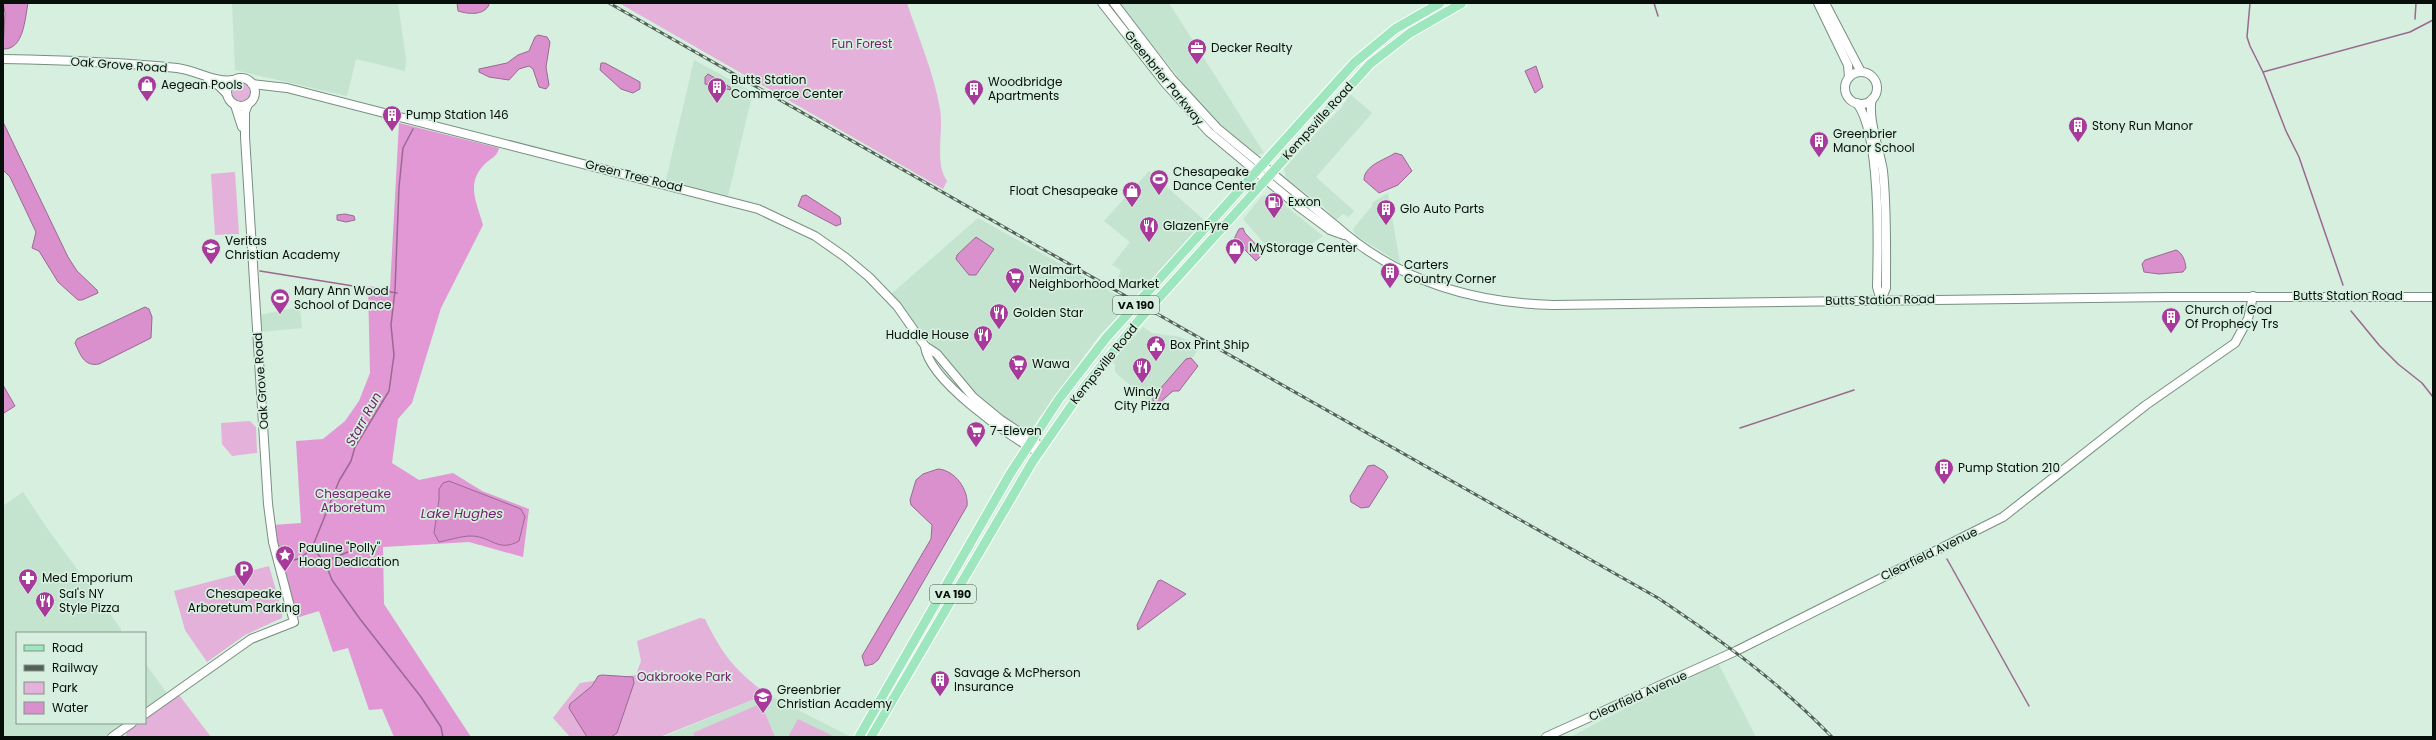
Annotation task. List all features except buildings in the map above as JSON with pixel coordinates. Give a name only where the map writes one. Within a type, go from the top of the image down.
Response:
[{"type":"main road","name":"Kempsville Road","points":[[859,737],[1029,443],[1069,386],[1106,338],[1361,56],[1395,29],[1440,3]]},
{"type":"main road","name":"Kempsville Road","points":[[871,737],[1040,450],[1110,354],[1268,177],[1381,54],[1410,33],[1462,3]]},
{"type":"street","name":"Greenbrier Parkway","points":[[1102,3],[1192,114],[1209,132],[1268,177]]},
{"type":"street","name":"Greenbrier Parkway","points":[[1114,3],[1172,80],[1198,109],[1258,169]]},
{"type":"street","points":[[1818,3],[1848,66],[1849,77],[1845,84],[1845,92],[1849,98],[1857,103],[1865,118],[1874,168],[1877,216],[1877,287],[1881,300]]},
{"type":"street","points":[[1825,3],[1861,72]]},
{"type":"street","name":"Oak Grove Road","points":[[3,59],[162,67],[189,70],[224,81],[232,80]]},
{"type":"street","name":"Oak Grove Road","points":[[3,62],[179,74],[213,82],[227,94]]},
{"type":"street","points":[[1849,77],[1861,72],[1870,75],[1875,82],[1876,91],[1872,99],[1871,110],[1879,146],[1884,203],[1886,288],[1881,300]]},
{"type":"street","points":[[244,78],[252,84],[255,90],[254,97],[248,104],[235,105],[229,100],[227,94],[228,86],[232,80],[244,78]]},
{"type":"street","name":"Green Tree Road","points":[[252,84],[296,90],[758,209],[815,236],[870,277],[897,306],[925,346],[928,358],[964,399],[990,421],[1040,450]]},
{"type":"street","name":"Green Tree Road","points":[[254,97],[264,92],[296,90]]},
{"type":"street","points":[[1857,103],[1865,103],[1872,99]]},
{"type":"street","name":"Oak Grove Road","points":[[146,713],[251,639],[294,622],[277,563],[270,521],[245,137],[245,112],[248,104]]},
{"type":"street","name":"Oak Grove Road","points":[[235,105],[245,137]]},
{"type":"street","name":"Butts Station Road","points":[[1268,177],[1335,225],[1344,235],[1376,258],[1424,281],[1470,295],[1516,303],[1568,304],[2253,296],[2433,297]]},
{"type":"street","name":"Clearfield Avenue","points":[[1546,737],[1736,651],[2003,517],[2146,405],[2235,343],[2248,319],[2253,296]]},
{"type":"street","points":[[112,737],[131,724]]},
{"type":"shaded area","points":[[232,3],[398,3],[406,59],[405,71],[356,59],[347,96],[235,70]]},
{"type":"shaded area","points":[[1119,3],[1169,3],[1264,153],[1256,155],[1252,153],[1211,118]]},
{"type":"shaded area","points":[[694,60],[753,92],[728,196],[666,180]]},
{"type":"shaded area","points":[[1350,94],[1372,113],[1316,177],[1354,211],[1349,217],[1343,214],[1336,220],[1324,207],[1286,178],[1284,169],[1314,135],[1341,108]]},
{"type":"shaded area","points":[[1149,171],[1205,221],[1143,291],[1118,277],[1121,270],[1112,265],[1130,242],[1104,221]]},
{"type":"shaded area","points":[[1388,193],[1400,263],[1355,235],[1353,229],[1372,206],[1373,202]]},
{"type":"shaded area","points":[[1272,195],[1323,236],[1310,245],[1293,251],[1271,251],[1243,219],[1262,196]]},
{"type":"shaded area","points":[[978,218],[1131,303],[1098,337],[1029,432],[1026,433],[1013,425],[973,392],[890,295]]},
{"type":"shaded area","points":[[300,307],[302,328],[260,332],[259,315]]},
{"type":"shaded area","points":[[1143,327],[1152,333],[1181,337],[1193,343],[1190,347],[1197,351],[1159,410],[1115,372],[1115,364],[1112,361]]},
{"type":"shaded area","points":[[23,492],[47,528],[121,629],[121,632],[16,632],[16,724],[131,724],[112,737],[3,737],[3,506]]},
{"type":"shaded area","points":[[1718,663],[1756,737],[1571,737],[1600,721]]},
{"type":"shaded area","points":[[146,664],[169,696],[146,712]]},
{"type":"shaded area","name":"Greenbrier Christian Academy","points":[[767,694],[851,737],[663,737]]},
{"type":"green space","name":"Fun Forest","points":[[619,3],[907,3],[930,69],[940,109],[940,156],[943,174],[947,181],[943,189]]},
{"type":"green space","points":[[237,83],[245,83],[250,88],[248,99],[245,101],[237,101],[232,96],[232,88]]},
{"type":"green space","name":"Chesapeake Arboretum","points":[[399,123],[499,148],[493,158],[480,169],[476,177],[474,184],[475,199],[483,225],[441,308],[412,403],[398,419],[392,463],[419,480],[453,473],[482,491],[529,509],[523,557],[469,542],[383,547],[384,604],[471,737],[394,737],[382,709],[369,710],[348,648],[333,652],[319,611],[296,618],[273,525],[301,523],[296,441],[323,439],[345,421],[359,401],[370,373],[368,286],[390,289]]},
{"type":"green space","points":[[235,172],[239,234],[215,235],[211,174]]},
{"type":"green space","points":[[250,421],[256,427],[257,453],[232,456],[222,444],[221,423]]},
{"type":"green space","points":[[269,566],[282,611],[282,618],[245,635],[207,662],[185,630],[174,591]]},
{"type":"green space","name":"Oakbrooke Park","points":[[700,618],[705,619],[717,642],[730,661],[746,678],[767,694],[660,737],[570,737],[553,718],[580,683],[636,675],[641,661],[637,641]]},
{"type":"green space","points":[[179,695],[211,737],[126,737],[128,731],[135,725],[146,724],[146,718]]},
{"type":"green space","points":[[758,703],[765,707],[765,713],[775,737],[695,737],[693,733],[755,706]]},
{"type":"green space","points":[[798,719],[835,737],[788,737]]},
{"type":"water","points":[[3,3],[28,3],[22,32],[19,39],[10,48],[3,49],[5,13]]},
{"type":"water","points":[[457,3],[488,3],[489,5],[486,9],[479,13],[466,13],[458,11]]},
{"type":"water","points":[[538,35],[547,37],[550,42],[546,67],[549,85],[546,89],[539,87],[533,69],[529,66],[519,69],[509,80],[489,77],[479,72],[479,69],[507,63],[518,55],[529,51],[535,37]]},
{"type":"water","points":[[601,63],[605,63],[640,82],[640,89],[633,93],[621,89],[600,70]]},
{"type":"water","points":[[1536,66],[1543,87],[1535,93],[1525,71]]},
{"type":"water","points":[[708,74],[730,87],[731,90],[705,84],[705,77]]},
{"type":"water","points":[[3,122],[68,257],[77,271],[97,290],[98,293],[82,300],[78,300],[58,282],[39,251],[32,248],[36,232],[10,177],[3,170]]},
{"type":"water","points":[[1395,153],[1402,155],[1412,171],[1398,185],[1379,193],[1364,180],[1367,170]]},
{"type":"water","points":[[806,195],[840,217],[841,224],[836,226],[798,206],[802,196]]},
{"type":"water","points":[[345,214],[354,216],[355,220],[346,222],[337,220],[337,215]]},
{"type":"water","points":[[1243,228],[1245,233],[1264,253],[1256,261],[1234,239],[1239,229]]},
{"type":"water","points":[[976,237],[994,249],[976,275],[969,275],[956,259],[957,255]]},
{"type":"water","points":[[2176,250],[2182,255],[2184,260],[2186,268],[2183,272],[2159,274],[2144,272],[2142,264],[2145,260]]},
{"type":"water","points":[[145,307],[149,309],[152,317],[151,338],[99,364],[90,364],[83,359],[75,343],[77,339]]},
{"type":"water","points":[[1191,358],[1198,366],[1179,391],[1173,391],[1159,403],[1153,402],[1153,397],[1186,359]]},
{"type":"water","points":[[3,385],[15,406],[4,413],[3,413]]},
{"type":"water","points":[[1374,465],[1384,471],[1388,477],[1369,507],[1361,508],[1351,502],[1350,496],[1368,466]]},
{"type":"water","points":[[938,469],[950,473],[960,482],[966,494],[967,506],[878,660],[873,664],[865,666],[862,656],[931,539],[932,525],[911,505],[910,500],[916,480],[923,474]]},
{"type":"water","name":"Lake Hughes","points":[[449,481],[521,509],[525,517],[519,541],[512,544],[500,545],[484,538],[471,536],[459,537],[439,542],[434,533],[439,500],[439,489],[443,483]]},
{"type":"water","points":[[1161,580],[1186,594],[1138,630],[1137,625],[1158,581]]},
{"type":"water","points":[[598,676],[633,677],[634,683],[617,733],[611,737],[587,737],[569,708],[570,704],[592,686]]},
{"type":"waterway","points":[[1654,3],[1658,16]]},
{"type":"waterway","points":[[2250,3],[2247,37],[2263,72],[2286,131],[2299,157],[2343,285]]},
{"type":"waterway","points":[[2415,19],[2416,3]]},
{"type":"waterway","points":[[2263,72],[2410,32],[2433,20]]},
{"type":"waterway","name":"Starr Run","points":[[413,129],[403,148],[399,187],[395,290],[391,325],[394,355],[389,391],[355,447],[351,461],[339,481],[312,548],[325,562],[332,580],[360,619],[421,697],[441,727],[443,737]]},
{"type":"waterway","name":"Starr Run","points":[[260,271],[397,293]]},
{"type":"waterway","points":[[2351,311],[2379,345],[2398,364],[2422,383],[2433,397]]},
{"type":"waterway","points":[[1740,428],[1854,390]]},
{"type":"waterway","name":"Starr Run","points":[[294,560],[301,558],[312,548]]},
{"type":"waterway","points":[[326,561],[348,552]]},
{"type":"waterway","points":[[1947,559],[2029,706]]},
{"type":"railway","points":[[609,3],[1658,598],[1705,630],[1749,663],[1791,698],[1832,737]]},
{"type":"place","name":"Decker Realty","points":[[1197,65]]},
{"type":"place","name":"Aegean Pools","points":[[147,102]]},
{"type":"place","name":"Butts Station Commerce Center","points":[[717,104]]},
{"type":"place","name":"Woodbridge Apartments","points":[[974,106]]},
{"type":"place","name":"Pump Station 146","points":[[392,132]]},
{"type":"place","name":"Stony Run Manor","points":[[2078,143]]},
{"type":"place","name":"Greenbrier Manor School","points":[[1819,158]]},
{"type":"place","name":"Chesapeake Dance Center","points":[[1159,196]]},
{"type":"place","name":"Float Chesapeake","points":[[1132,208]]},
{"type":"place","name":"Exxon","points":[[1274,219]]},
{"type":"place","name":"Glo Auto Parts","points":[[1386,226]]},
{"type":"place","name":"GlazenFyre","points":[[1149,243]]},
{"type":"place","name":"Veritas Christian Academy","points":[[211,265]]},
{"type":"place","name":"MyStorage Center","points":[[1235,265]]},
{"type":"place","name":"Carters Country Corner","points":[[1390,289]]},
{"type":"place","name":"Walmart Neighborhood Market","points":[[1015,294]]},
{"type":"place","name":"Mary Ann Wood School of Dance","points":[[280,315]]},
{"type":"place","name":"Golden Star","points":[[999,330]]},
{"type":"place","name":"Church of God Of Prophecy Trs","points":[[2171,334]]},
{"type":"place","name":"Huddle House","points":[[983,352]]},
{"type":"place","name":"Box Print Ship","points":[[1156,362]]},
{"type":"place","name":"Wawa","points":[[1018,381]]},
{"type":"place","name":"Windy City Pizza","points":[[1142,384]]},
{"type":"place","name":"7-Eleven","points":[[976,448]]},
{"type":"place","name":"Pump Station 210","points":[[1944,485]]},
{"type":"place","name":"Pauline \"Polly\" Hoag Dedication","points":[[285,572]]},
{"type":"place","name":"Chesapeake Arboretum Parking","points":[[244,587]]},
{"type":"place","name":"Med Emporium","points":[[28,595]]},
{"type":"place","name":"Sal's NY Style Pizza","points":[[45,618]]},
{"type":"place","name":"Savage & McPherson Insurance","points":[[940,697]]},
{"type":"place","name":"Greenbrier Christian Academy","points":[[763,714]]}]
